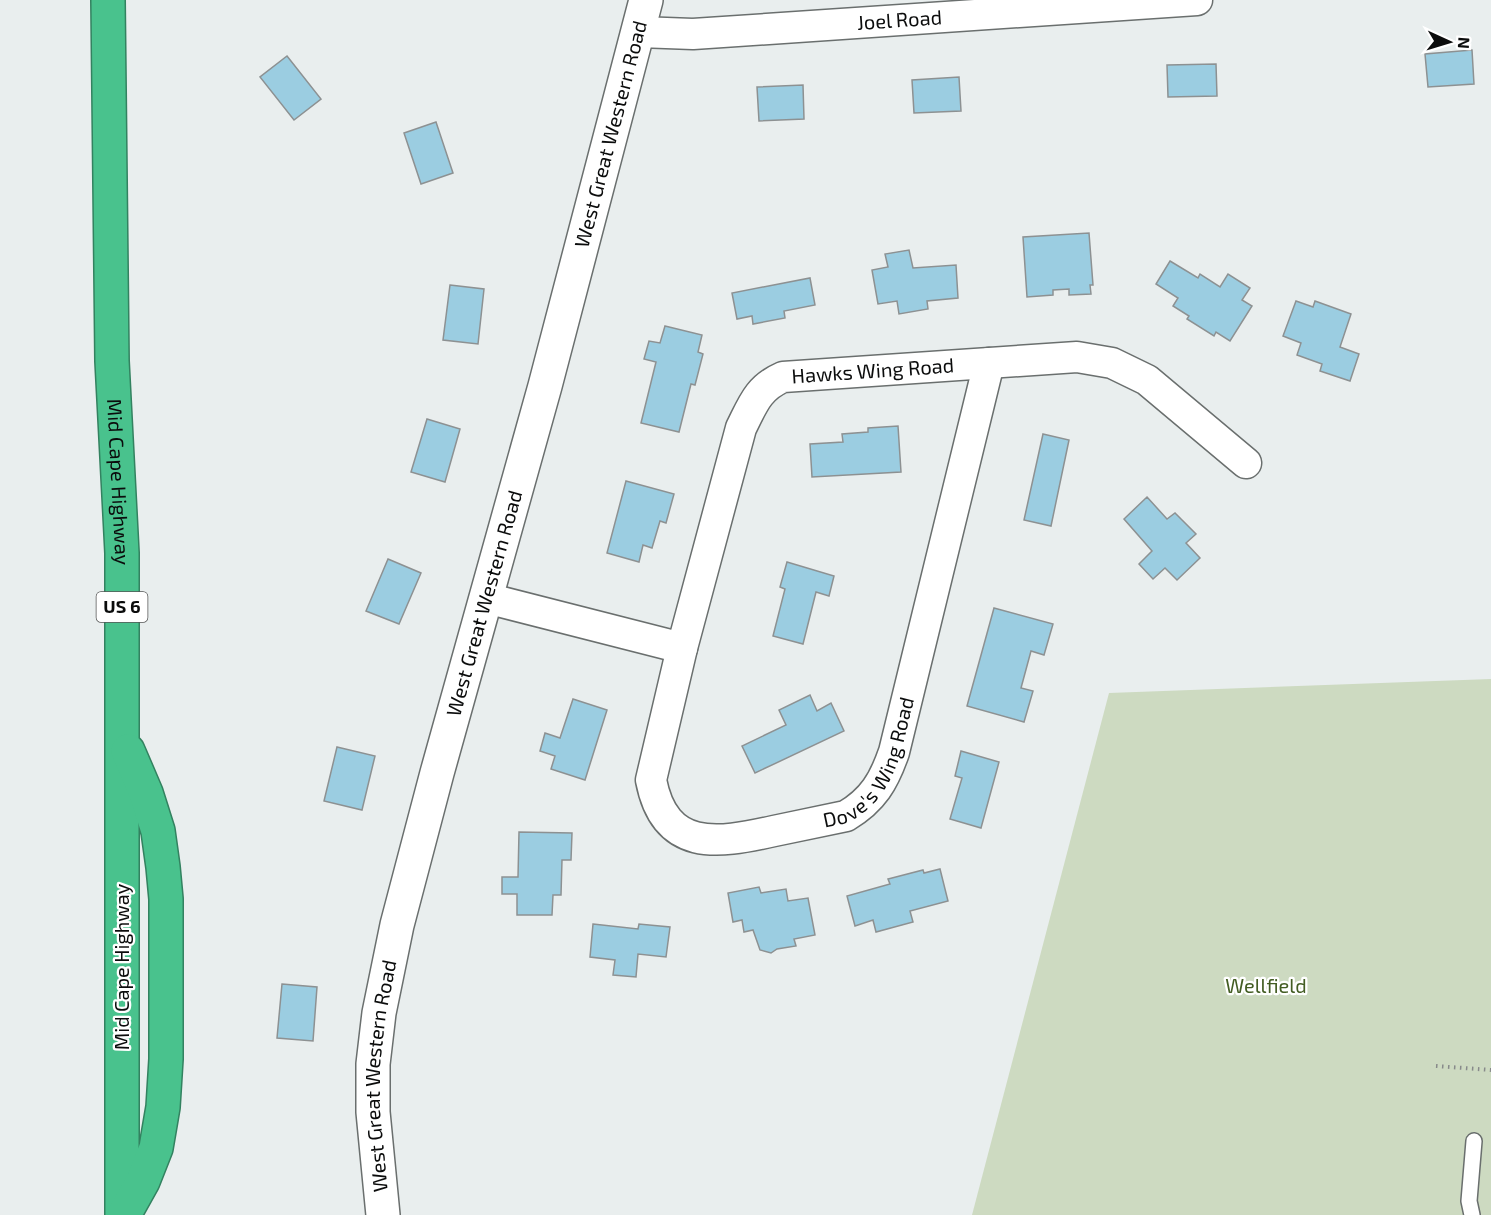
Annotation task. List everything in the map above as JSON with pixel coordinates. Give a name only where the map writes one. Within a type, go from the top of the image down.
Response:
[{"type":"highway","name":"Mid Cape Highway","points":[[108,0],[112,361],[122,553],[123,1215]]},
{"type":"highway","points":[[123,739],[146,793],[158,831],[166,899],[166,1059],[163,1107],[156,1148],[143,1181],[123,1215]]},
{"type":"street","name":"West Great Western Road","points":[[382,1215],[373,1112],[373,1064],[379,1013],[397,925],[646,0]]},
{"type":"street","name":"Joel Road","points":[[639,32],[693,34],[1197,0]]},
{"type":"street","name":"Hawks Wing Road","points":[[682,648],[741,428],[758,395],[769,383],[783,377],[1077,357],[1112,363],[1147,380],[1246,463]]},
{"type":"street","name":"Dove's Wing Road","points":[[682,648],[651,780],[655,798],[665,817],[676,829],[706,840],[740,839],[846,816],[861,806],[873,794],[887,772],[894,752],[989,363]]},
{"type":"street","points":[[486,598],[682,648]]},
{"type":"lane","points":[[1472,1215],[1469,1201],[1474,1141]]},
{"type":"path","points":[[1436,1066],[1491,1070]]},
{"type":"green space","name":"Wellfield","points":[[1491,679],[1491,1215],[972,1215],[1109,693]]},
{"type":"building","points":[[1472,50],[1474,84],[1428,87],[1425,54]]},
{"type":"building","points":[[287,56],[321,99],[294,120],[260,77]]},
{"type":"building","points":[[1216,64],[1217,96],[1168,97],[1167,65]]},
{"type":"building","points":[[959,77],[961,111],[914,113],[912,80]]},
{"type":"building","points":[[803,85],[804,119],[759,121],[757,87]]},
{"type":"building","points":[[436,122],[453,173],[421,184],[404,133]]},
{"type":"building","points":[[1089,233],[1093,285],[1090,285],[1091,294],[1069,295],[1069,289],[1053,290],[1053,295],[1027,297],[1023,237]]},
{"type":"building","points":[[909,250],[913,268],[956,265],[958,298],[927,301],[928,309],[899,314],[897,301],[878,304],[872,270],[888,267],[885,254]]},
{"type":"building","points":[[1170,261],[1198,278],[1200,274],[1220,287],[1228,274],[1250,288],[1242,300],[1252,306],[1230,341],[1216,332],[1214,336],[1187,319],[1189,316],[1173,306],[1178,298],[1156,284]]},
{"type":"building","points":[[810,278],[815,305],[784,311],[785,318],[753,324],[752,316],[737,319],[732,293]]},
{"type":"building","points":[[450,285],[484,289],[478,344],[443,340]]},
{"type":"building","points":[[1296,301],[1313,307],[1315,301],[1351,314],[1340,347],[1359,354],[1350,381],[1320,371],[1322,364],[1297,355],[1301,343],[1283,336]]},
{"type":"building","points":[[665,326],[702,335],[698,352],[703,354],[695,385],[691,384],[679,432],[641,423],[656,362],[644,359],[649,341],[660,343]]},
{"type":"building","points":[[427,419],[460,429],[445,482],[411,472]]},
{"type":"building","points":[[898,426],[901,472],[812,477],[810,444],[843,442],[842,434],[868,432],[868,428]]},
{"type":"building","points":[[1043,434],[1069,440],[1051,526],[1024,520]]},
{"type":"building","points":[[626,481],[674,494],[666,523],[660,521],[652,548],[643,545],[639,562],[607,553]]},
{"type":"building","points":[[1147,497],[1167,519],[1175,513],[1196,534],[1186,543],[1200,558],[1177,580],[1165,568],[1153,579],[1139,564],[1152,551],[1124,519]]},
{"type":"building","points":[[388,559],[421,573],[399,624],[366,611]]},
{"type":"building","points":[[787,562],[834,576],[829,596],[816,592],[803,644],[773,636],[785,589],[780,587]]},
{"type":"building","points":[[994,608],[1053,624],[1044,655],[1031,651],[1021,688],[1033,691],[1024,722],[967,706]]},
{"type":"building","points":[[810,695],[817,711],[831,703],[844,731],[755,773],[742,746],[786,725],[779,710]]},
{"type":"building","points":[[573,699],[607,710],[585,780],[551,769],[555,756],[540,751],[545,733],[560,738]]},
{"type":"building","points":[[337,747],[375,756],[362,810],[324,801]]},
{"type":"building","points":[[961,751],[999,762],[981,828],[950,819],[962,778],[955,776]]},
{"type":"building","points":[[519,832],[572,833],[571,860],[562,860],[561,895],[553,895],[552,915],[517,915],[517,894],[502,894],[502,877],[518,877]]},
{"type":"building","points":[[940,869],[948,901],[910,911],[913,922],[876,932],[873,920],[855,926],[847,896],[890,884],[888,879],[923,870],[924,873]]},
{"type":"building","points":[[759,887],[761,893],[786,889],[788,901],[808,898],[815,935],[794,939],[796,946],[777,949],[771,953],[760,950],[753,930],[744,932],[742,920],[733,922],[728,893]]},
{"type":"building","points":[[593,924],[638,929],[639,924],[670,927],[666,957],[638,954],[636,977],[613,975],[615,960],[590,957]]},
{"type":"building","points":[[282,984],[317,987],[313,1041],[277,1038]]}]
